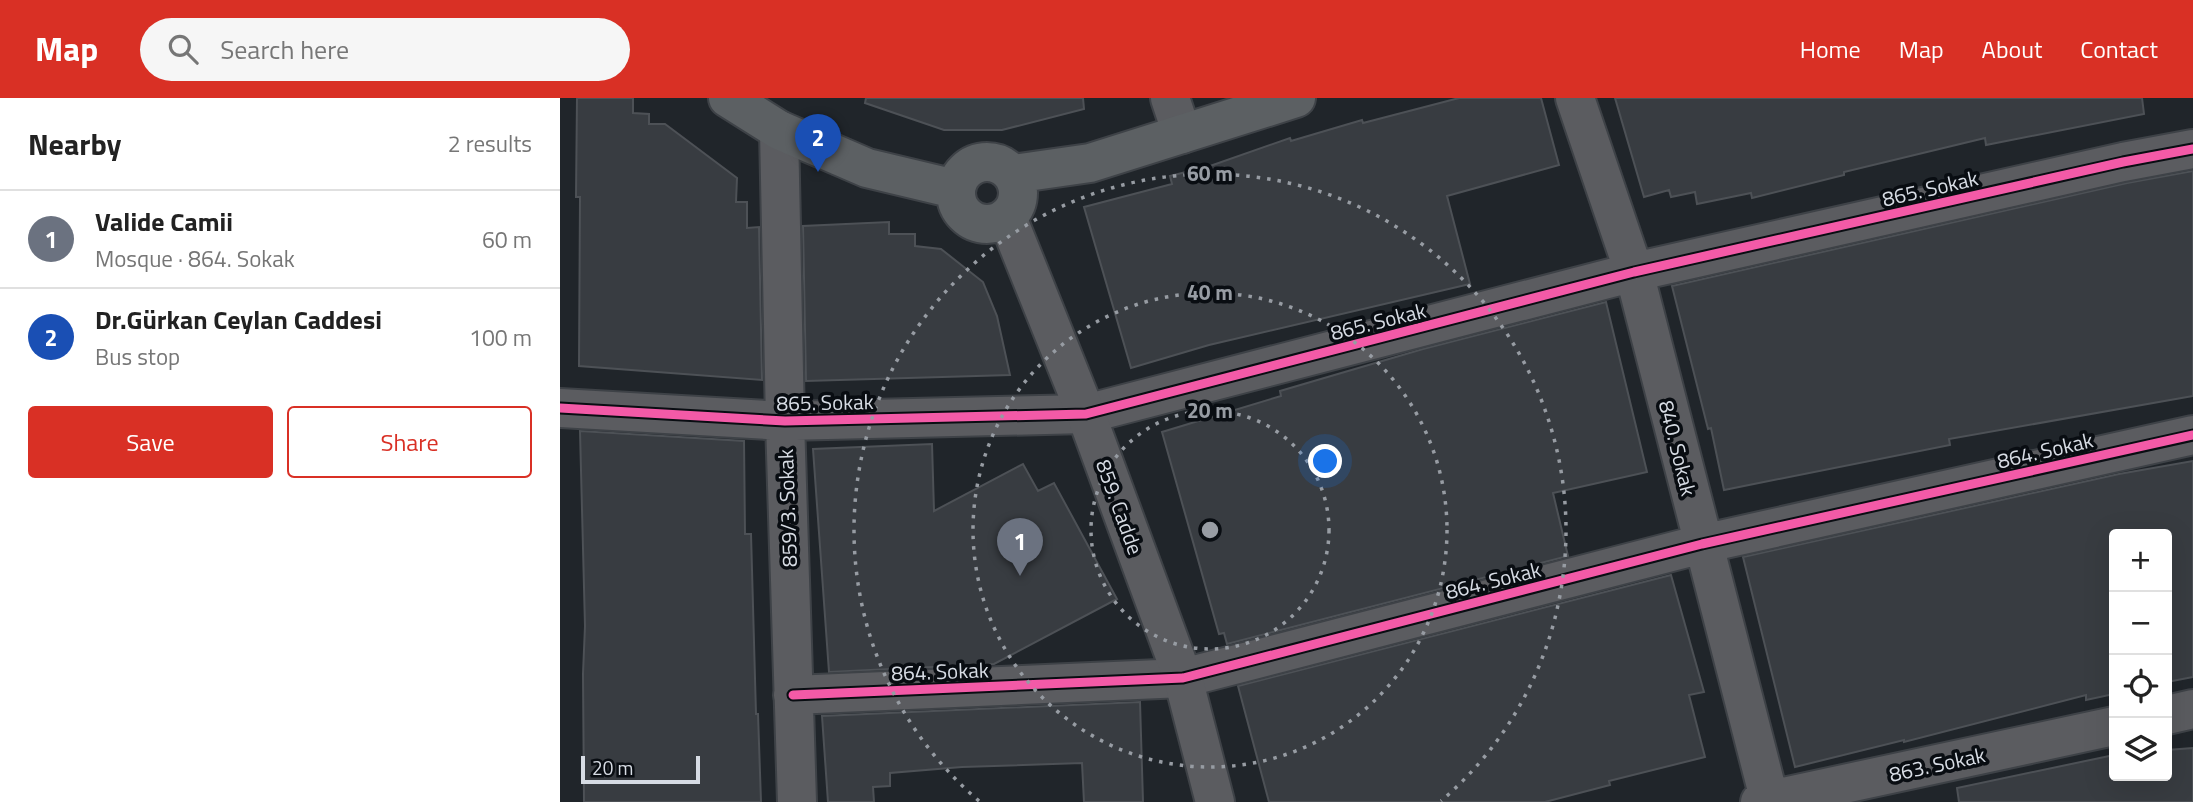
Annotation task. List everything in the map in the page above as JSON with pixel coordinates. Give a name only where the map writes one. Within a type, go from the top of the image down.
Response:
[{"type":"main road","points":[[727,98],[779,130],[867,168],[955,189]]},
{"type":"main road","points":[[1013,174],[1090,163],[1296,98]]},
{"type":"main road","points":[[984,161],[995,162],[1013,174],[1019,192],[1018,201],[1007,217],[987,225],[977,223],[960,210],[955,189],[965,170],[984,161]]},
{"type":"street","points":[[1170,98],[1182,134]]},
{"type":"street","name":"840. Sokak","points":[[1575,98],[1634,272],[1766,801]]},
{"type":"street","name":"859/3. Sokak","points":[[779,130],[797,802]]},
{"type":"street","name":"865. Sokak","points":[[560,408],[785,421],[1086,414],[1634,272],[2123,162],[2193,149]]},
{"type":"street","name":"859. Cadde","points":[[1007,217],[1086,414],[1183,678],[1215,802]]},
{"type":"street","name":"864. Sokak","points":[[793,695],[1183,678],[1702,544],[2193,435]]},
{"type":"street","points":[[2172,714],[2193,709]]},
{"type":"street","name":"863. Sokak","points":[[1766,801],[2109,727]]},
{"type":"building","points":[[577,98],[633,98],[633,113],[649,114],[649,124],[665,124],[737,178],[736,202],[747,202],[747,228],[759,227],[762,380],[579,366],[580,197],[576,197]]},
{"type":"building","points":[[866,98],[1083,98],[1084,109],[1002,130],[944,130],[865,103]]},
{"type":"building","points":[[1459,98],[1541,98],[1559,165],[1447,196],[1470,284],[1209,345],[1131,368],[1084,207],[1172,184],[1170,176],[1210,166],[1290,138],[1291,141],[1362,120],[1363,123]]},
{"type":"building","points":[[1615,98],[2142,98],[2144,114],[1986,145],[1985,138],[1844,172],[1844,175],[1752,198],[1751,193],[1697,204],[1695,192],[1671,197],[1669,190],[1644,197]]},
{"type":"building","points":[[2193,171],[2193,396],[1949,439],[1950,445],[1724,490],[1711,428],[1708,429],[1672,286],[2127,183]]},
{"type":"building","points":[[889,222],[889,234],[915,234],[915,246],[941,249],[983,282],[997,316],[1010,375],[806,381],[803,226]]},
{"type":"building","points":[[1606,302],[1647,472],[1553,493],[1568,556],[1227,644],[1224,633],[1219,634],[1162,432],[1281,396],[1280,391],[1423,349]]},
{"type":"building","points":[[580,431],[744,441],[745,534],[751,534],[761,802],[584,802],[585,626]]},
{"type":"building","points":[[932,444],[934,511],[1023,464],[1038,491],[1054,483],[1117,599],[994,664],[829,672],[813,449]]},
{"type":"building","points":[[2193,461],[2193,677],[2172,681],[2172,529],[2109,529],[2109,695],[2086,700],[2086,695],[1795,767],[1743,557],[2119,474]]},
{"type":"building","points":[[1671,575],[1704,692],[1689,695],[1705,757],[1609,781],[1610,785],[1545,802],[1269,802],[1238,686]]},
{"type":"building","points":[[1140,702],[1143,802],[1084,802],[1082,763],[962,767],[890,773],[890,786],[873,787],[874,802],[828,802],[822,716]]},
{"type":"building","points":[[2193,748],[2193,802],[1959,802],[1957,788],[2109,756],[2109,781],[2172,781],[2172,750]]},
{"type":"cycle path","points":[[560,408],[785,421],[1086,414],[1634,272],[2123,162],[2193,149]]},
{"type":"cycle path","points":[[793,695],[1183,678],[1702,544],[2193,435]]},
{"type":"place","name":"Dr.Gürkan Ceylan Caddesi","points":[[818,172]]},
{"type":"place","name":"Valide Camii","points":[[1020,576]]}]
